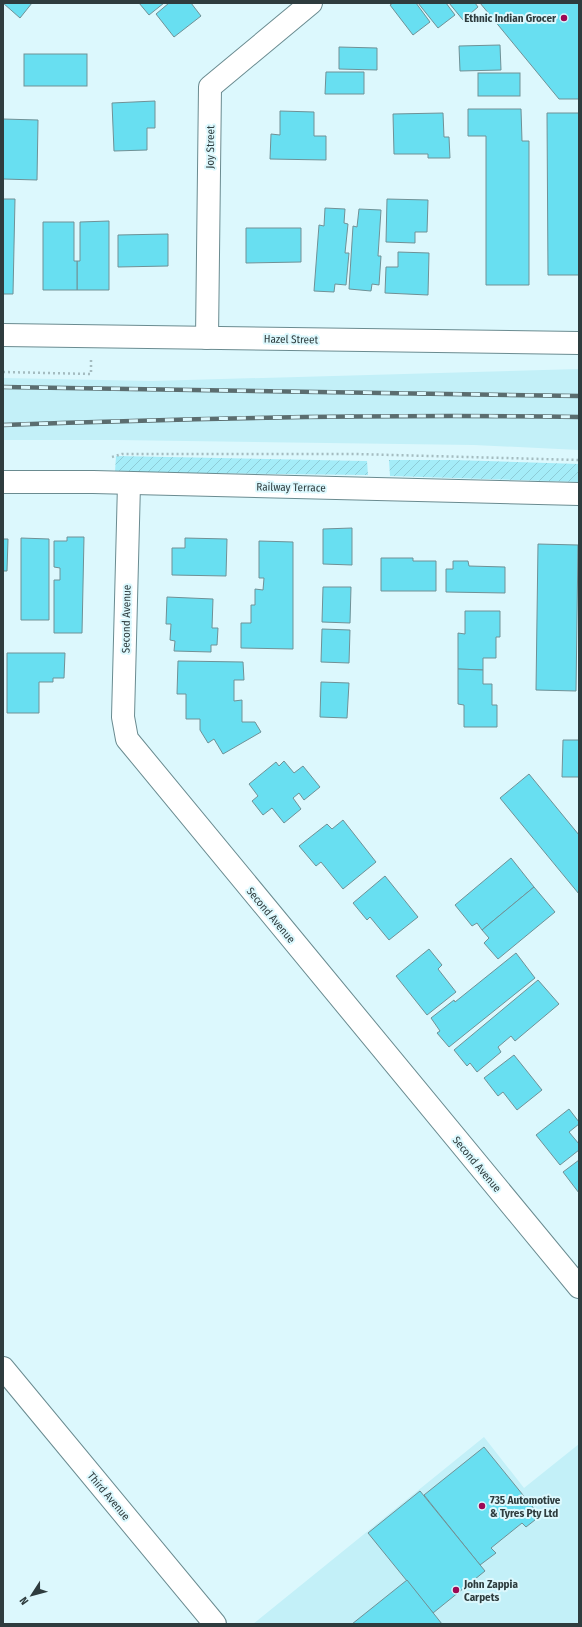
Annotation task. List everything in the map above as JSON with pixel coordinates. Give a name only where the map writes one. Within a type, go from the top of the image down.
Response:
[{"type":"street","name":"Joy Street","points":[[207,338],[210,87],[311,3]]},
{"type":"street","name":"Hazel Street","points":[[3,335],[579,343]]},
{"type":"street","name":"Railway Terrace","points":[[3,482],[579,494]]},
{"type":"street","name":"Second Avenue","points":[[129,484],[123,717],[127,739],[579,1287]]},
{"type":"street","name":"Third Avenue","points":[[3,1368],[215,1624]]},
{"type":"path","points":[[3,372],[91,374],[91,336]]},
{"type":"path","points":[[110,458],[122,454],[356,454],[579,460]]},
{"type":"shaded area","points":[[579,369],[579,450],[474,445],[3,440],[3,378],[152,381]]},
{"type":"shaded area","points":[[116,456],[367,461],[368,475],[115,472]]},
{"type":"shaded area","points":[[389,460],[455,460],[579,464],[579,482],[390,476]]},
{"type":"shaded area","points":[[484,1437],[524,1488],[579,1444],[579,1624],[253,1624]]},
{"type":"building","points":[[3,3],[32,3],[20,18]]},
{"type":"building","points":[[139,3],[164,3],[149,15]]},
{"type":"building","points":[[169,3],[191,3],[201,16],[174,37],[156,14]]},
{"type":"building","points":[[393,3],[416,3],[430,22],[413,35],[390,5]]},
{"type":"building","points":[[418,3],[446,3],[455,15],[438,28]]},
{"type":"building","points":[[449,3],[475,3],[478,7],[463,20]]},
{"type":"building","points":[[480,3],[579,3],[579,99],[559,99]]},
{"type":"building","points":[[500,45],[501,70],[460,71],[459,46]]},
{"type":"building","points":[[339,47],[377,48],[377,70],[339,69]]},
{"type":"building","points":[[24,54],[87,54],[87,86],[24,86]]},
{"type":"building","points":[[326,72],[364,72],[364,94],[325,94]]},
{"type":"building","points":[[478,73],[520,73],[520,96],[478,96]]},
{"type":"building","points":[[155,101],[155,128],[147,128],[147,150],[114,151],[112,103]]},
{"type":"building","points":[[468,109],[521,109],[522,141],[529,141],[529,285],[486,285],[486,136],[468,136]]},
{"type":"building","points":[[280,111],[314,112],[314,136],[326,136],[326,160],[270,159],[271,134],[280,135]]},
{"type":"building","points":[[443,113],[444,137],[449,137],[450,158],[428,158],[428,154],[394,154],[393,114]]},
{"type":"building","points":[[547,113],[579,113],[579,275],[548,275]]},
{"type":"building","points":[[3,119],[38,120],[37,180],[3,179]]},
{"type":"building","points":[[3,199],[15,199],[13,294],[3,294]]},
{"type":"building","points":[[387,199],[428,200],[427,232],[415,232],[415,243],[386,242]]},
{"type":"building","points":[[325,208],[345,209],[344,223],[348,224],[345,253],[349,253],[346,285],[335,284],[334,292],[314,291],[319,225],[324,226]]},
{"type":"building","points":[[359,209],[381,210],[378,256],[381,256],[379,285],[372,284],[371,291],[349,289],[353,226],[357,227]]},
{"type":"building","points":[[109,221],[109,290],[77,290],[77,261],[80,261],[80,222]]},
{"type":"building","points":[[43,222],[74,222],[74,261],[77,261],[77,290],[43,290]]},
{"type":"building","points":[[246,228],[301,228],[301,262],[246,263]]},
{"type":"building","points":[[168,234],[168,266],[118,267],[118,235]]},
{"type":"building","points":[[398,252],[429,253],[428,295],[385,293],[386,267],[398,267]]},
{"type":"building","points":[[352,528],[352,565],[323,564],[323,529]]},
{"type":"building","points":[[67,537],[84,537],[82,633],[54,633],[54,580],[60,580],[60,568],[54,567],[54,541],[67,541]]},
{"type":"building","points":[[21,538],[49,539],[49,620],[21,620]]},
{"type":"building","points":[[185,538],[227,539],[226,576],[172,575],[172,548],[185,548]]},
{"type":"building","points":[[3,539],[8,539],[7,571],[3,571]]},
{"type":"building","points":[[259,541],[293,542],[293,649],[241,648],[241,623],[251,623],[251,605],[255,605],[255,589],[263,590],[264,578],[259,578]]},
{"type":"building","points":[[538,544],[578,545],[576,691],[536,690]]},
{"type":"building","points":[[381,558],[413,558],[413,561],[436,561],[436,591],[381,591]]},
{"type":"building","points":[[453,561],[468,561],[469,566],[505,567],[505,593],[446,592],[446,569],[453,569]]},
{"type":"building","points":[[323,587],[351,587],[350,623],[322,622]]},
{"type":"building","points":[[167,597],[213,599],[212,628],[218,628],[217,645],[211,645],[211,652],[174,651],[175,641],[170,640],[171,624],[166,624]]},
{"type":"building","points":[[465,611],[500,611],[500,637],[496,637],[496,658],[483,658],[483,670],[458,669],[458,633],[465,634]]},
{"type":"building","points":[[322,629],[350,630],[349,663],[321,662]]},
{"type":"building","points":[[7,653],[65,653],[64,678],[53,678],[53,682],[39,682],[39,713],[7,713]]},
{"type":"building","points":[[178,661],[243,662],[244,680],[234,680],[234,701],[242,700],[242,722],[255,722],[261,732],[223,754],[214,739],[208,743],[200,730],[200,719],[186,719],[186,694],[177,694]]},
{"type":"building","points":[[458,669],[483,670],[483,684],[492,684],[492,705],[497,705],[497,727],[464,727],[464,705],[458,704]]},
{"type":"building","points":[[321,682],[349,683],[347,718],[320,717]]},
{"type":"building","points":[[563,740],[579,740],[579,777],[562,777]]},
{"type":"building","points":[[284,761],[294,773],[303,766],[320,787],[304,800],[299,793],[293,798],[301,809],[284,823],[272,808],[263,815],[252,801],[258,796],[249,784],[276,762],[279,766]]},
{"type":"building","points":[[529,774],[579,835],[579,894],[500,798]]},
{"type":"building","points":[[343,820],[376,862],[343,889],[321,862],[316,866],[299,846],[327,824],[332,829]]},
{"type":"building","points":[[511,858],[534,887],[482,930],[477,923],[472,926],[455,905]]},
{"type":"building","points":[[385,876],[418,917],[389,940],[370,917],[367,920],[353,903]]},
{"type":"building","points":[[534,887],[555,912],[498,959],[484,943],[489,938],[482,930]]},
{"type":"building","points":[[429,949],[442,965],[438,969],[456,992],[427,1015],[396,976]]},
{"type":"building","points":[[516,953],[535,978],[449,1047],[437,1033],[440,1031],[431,1018],[454,1000],[455,1002]]},
{"type":"building","points":[[538,980],[559,1004],[515,1041],[511,1036],[498,1047],[501,1052],[477,1072],[470,1063],[467,1066],[454,1050]]},
{"type":"building","points":[[514,1055],[542,1090],[517,1110],[503,1092],[498,1096],[484,1078]]},
{"type":"building","points":[[569,1109],[579,1122],[579,1124],[569,1132],[579,1144],[579,1150],[560,1165],[536,1135]]},
{"type":"building","points":[[579,1160],[579,1193],[563,1172]]},
{"type":"building","name":"735 Automotive & Tyres Pty Ltd","points":[[484,1447],[540,1516],[526,1527],[522,1523],[491,1548],[496,1553],[480,1565],[424,1495]]},
{"type":"building","points":[[420,1491],[485,1571],[433,1613],[368,1533]]},
{"type":"building","points":[[407,1580],[442,1624],[352,1624]]},
{"type":"railway","points":[[3,387],[579,396]]},
{"type":"railway","points":[[3,425],[291,417],[579,417]]},
{"type":"place","name":"Ethnic Indian Grocer","points":[[564,18]]},
{"type":"place","name":"735 Automotive & Tyres Pty Ltd","points":[[482,1506]]},
{"type":"place","name":"John Zappia Carpets","points":[[456,1590]]}]
